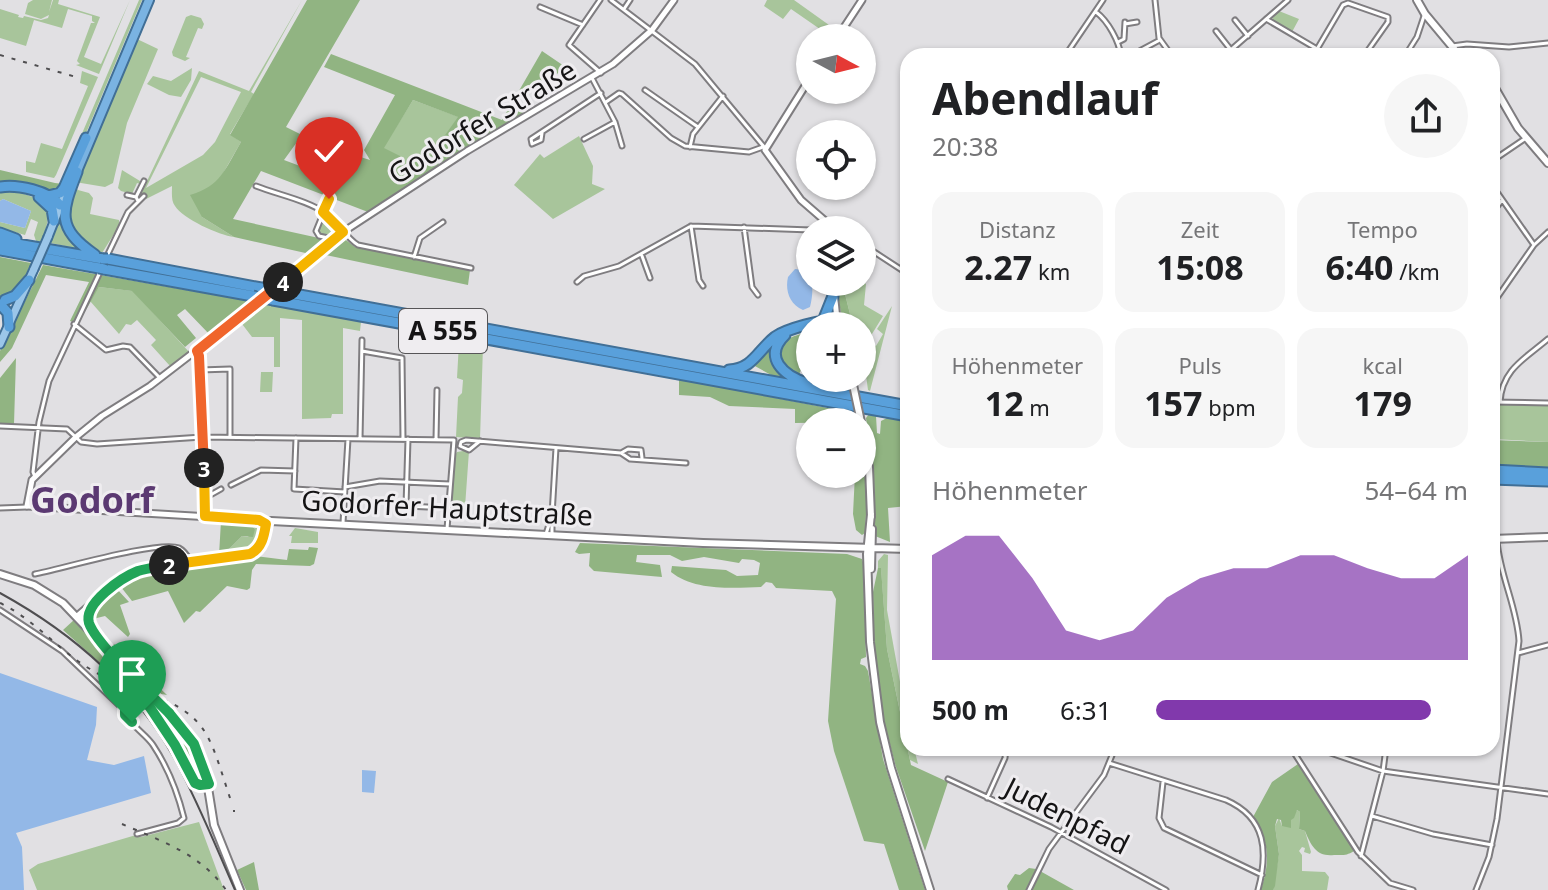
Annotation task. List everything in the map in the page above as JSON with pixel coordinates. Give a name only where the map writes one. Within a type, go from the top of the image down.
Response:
[{"type":"highway","points":[[0,187],[11,185],[48,196],[55,196],[64,188],[146,0]]},
{"type":"highway","points":[[102,263],[76,242],[65,222],[65,203],[146,0]]},
{"type":"highway","points":[[66,191],[86,138]]},
{"type":"highway","points":[[66,191],[77,172]]},
{"type":"highway","points":[[29,191],[49,204],[54,221]]},
{"type":"highway","points":[[48,196],[60,205]]},
{"type":"highway","points":[[0,233],[54,250]]},
{"type":"highway","name":"A 555","points":[[1,248],[261,288],[900,405]]},
{"type":"highway","name":"A 555","points":[[1,248],[54,250],[254,301],[273,300],[900,415]]},
{"type":"highway","points":[[1,301],[15,296],[29,280]]},
{"type":"highway","points":[[828,312],[833,296]]},
{"type":"highway","points":[[1,301],[18,307]]},
{"type":"highway","points":[[1,301],[8,313],[9,327]]},
{"type":"highway","points":[[707,370],[734,370],[748,365],[779,334],[796,329]]},
{"type":"highway","points":[[796,329],[778,342],[775,354],[778,367],[796,380]]},
{"type":"highway","points":[[834,392],[844,395]]},
{"type":"highway","points":[[1500,470],[1548,473]]},
{"type":"highway","points":[[1500,479],[1548,481]]},
{"type":"main road","points":[[1417,0],[1451,46]]},
{"type":"main road","points":[[1500,96],[1526,138],[1548,163]]},
{"type":"main road","points":[[0,344],[66,191]]},
{"type":"main road","points":[[870,488],[873,537],[870,548]]},
{"type":"main road","points":[[871,514],[871,652],[880,722],[891,768],[930,890]]},
{"type":"main road","name":"Godorfer Hauptstraße","points":[[266,524],[271,521],[718,544],[900,548]]},
{"type":"main road","points":[[80,618],[116,583],[138,571],[255,551],[262,542],[266,524]]},
{"type":"main road","points":[[553,524],[563,535]]},
{"type":"main road","points":[[845,547],[862,542],[869,529]]},
{"type":"main road","points":[[873,537],[880,544],[893,548]]},
{"type":"main road","points":[[1500,539],[1548,537]]},
{"type":"main road","points":[[845,547],[870,561]]},
{"type":"main road","points":[[870,561],[882,548]]},
{"type":"main road","points":[[0,574],[39,588],[63,603],[188,734],[201,759],[209,784],[214,825],[240,890]]},
{"type":"main road","points":[[80,618],[100,597]]},
{"type":"main road","points":[[90,610],[89,623],[99,638]]},
{"type":"street","points":[[600,0],[569,45],[601,73]]},
{"type":"street","points":[[611,0],[695,64],[764,147],[801,200],[820,216]]},
{"type":"street","points":[[624,9],[630,0]]},
{"type":"street","name":"Godorfer Straße","points":[[35,477],[102,416],[197,351],[254,301],[343,232],[489,138],[601,73],[652,30],[674,0]]},
{"type":"street","points":[[846,24],[862,0]]},
{"type":"street","points":[[1071,48],[1103,0]]},
{"type":"street","points":[[1155,0],[1159,40],[1166,48]]},
{"type":"street","points":[[1233,48],[1288,0]]},
{"type":"street","points":[[1318,48],[1343,5],[1348,3],[1388,17],[1388,22],[1370,48]]},
{"type":"street","points":[[540,7],[583,25]]},
{"type":"street","points":[[1096,11],[1102,16],[1119,48]]},
{"type":"street","points":[[1410,48],[1425,14]]},
{"type":"street","points":[[1266,19],[1315,48]]},
{"type":"street","points":[[1235,20],[1248,36]]},
{"type":"street","points":[[1118,42],[1124,39],[1125,23],[1137,22]]},
{"type":"street","points":[[1216,31],[1229,48]]},
{"type":"street","points":[[1144,48],[1159,40]]},
{"type":"street","points":[[1451,46],[1509,47],[1548,43]]},
{"type":"street","points":[[592,78],[615,122],[622,146]]},
{"type":"street","points":[[645,90],[698,127]]},
{"type":"street","points":[[542,133],[601,93]]},
{"type":"street","points":[[606,102],[622,94],[671,138],[690,147],[749,152],[764,147],[796,99]]},
{"type":"street","points":[[690,147],[693,134],[723,96]]},
{"type":"street","points":[[584,139],[615,122]]},
{"type":"street","points":[[1500,156],[1526,138]]},
{"type":"street","points":[[27,507],[29,486],[35,477],[38,426],[52,373],[144,181]]},
{"type":"street","points":[[256,186],[323,212],[358,245],[471,268]]},
{"type":"street","points":[[127,195],[137,199],[144,196]]},
{"type":"street","points":[[1500,197],[1534,245]]},
{"type":"street","points":[[329,199],[316,234],[334,239]]},
{"type":"street","points":[[414,257],[420,238],[443,222]]},
{"type":"street","points":[[691,226],[699,280],[703,286]]},
{"type":"street","points":[[577,282],[584,276],[619,266],[691,226],[796,229]]},
{"type":"street","points":[[744,227],[752,287],[758,295]]},
{"type":"street","points":[[1500,294],[1534,245],[1548,232]]},
{"type":"street","points":[[876,253],[900,269]]},
{"type":"street","points":[[642,254],[650,278]]},
{"type":"street","points":[[833,296],[836,312]]},
{"type":"street","points":[[74,324],[106,350],[130,347],[160,378]]},
{"type":"street","points":[[1548,339],[1508,373],[1502,384],[1500,402],[1548,403]]},
{"type":"street","points":[[360,439],[362,340]]},
{"type":"street","points":[[197,351],[205,516]]},
{"type":"street","points":[[362,351],[402,358],[406,506],[449,508]]},
{"type":"street","points":[[200,370],[230,369],[230,437]]},
{"type":"street","points":[[436,439],[437,390]]},
{"type":"street","points":[[0,426],[69,429],[81,442],[97,444],[202,437],[454,440],[447,529]]},
{"type":"street","points":[[296,438],[294,489],[345,490],[374,481],[450,484]]},
{"type":"street","points":[[343,525],[348,439]]},
{"type":"street","points":[[480,441],[621,453],[630,459],[685,463]]},
{"type":"street","points":[[549,534],[556,448]]},
{"type":"street","points":[[621,453],[628,449],[639,450],[643,452],[642,458]]},
{"type":"street","points":[[231,485],[261,470],[295,471]]},
{"type":"street","points":[[205,498],[221,489]]},
{"type":"street","name":"Godorfer Hauptstraße","points":[[0,508],[205,516],[259,520],[266,524]]},
{"type":"street","points":[[549,534],[552,515]]},
{"type":"street","points":[[35,574],[170,547],[183,551],[187,563]]},
{"type":"street","points":[[1476,890],[1492,845],[1518,653],[1518,631],[1500,569]]},
{"type":"street","points":[[0,610],[62,651],[125,711],[126,718],[147,736],[155,748],[184,815],[181,822],[137,834]]},
{"type":"street","points":[[1518,653],[1548,645]]},
{"type":"street","points":[[125,711],[139,704],[147,704],[195,783],[209,784]]},
{"type":"street","points":[[987,798],[1005,756]]},
{"type":"street","points":[[1029,890],[1044,858],[1104,775],[1112,756]]},
{"type":"street","points":[[1296,756],[1361,856],[1396,888],[1413,890]]},
{"type":"street","points":[[1339,756],[1383,771],[1548,794]]},
{"type":"street","points":[[1361,856],[1385,756]]},
{"type":"street","points":[[1109,763],[1227,801],[1243,810],[1262,839],[1265,856],[1258,890]]},
{"type":"street","name":"Judenpfad","points":[[948,779],[1061,833],[1166,890]]},
{"type":"street","points":[[1163,781],[1159,812],[1160,824],[1164,828],[1262,875]]},
{"type":"street","points":[[1372,816],[1433,834],[1492,845]]},
{"type":"green space","points":[[52,0],[49,12],[53,0],[59,0],[58,4],[100,17],[84,57],[101,64],[130,0],[99,74],[76,65],[80,64],[77,61],[91,23],[95,23],[92,16],[68,9],[62,28],[34,20],[26,46],[0,38],[0,9],[23,18],[41,20],[48,18],[49,15],[41,19],[25,14],[28,3]]},
{"type":"green space","points":[[139,0],[142,0],[68,176],[63,178]]},
{"type":"green space","points":[[153,0],[137,39],[158,49],[127,123],[113,183],[105,187],[75,182]]},
{"type":"green space","points":[[302,0],[230,134],[241,142],[218,182],[206,190],[202,217],[234,237],[202,226],[185,216],[173,202],[172,186],[146,199],[140,196],[199,71],[249,91]],"holes":[[[201,77],[241,92],[215,142],[203,155],[146,188]]]},
{"type":"green space","points":[[307,0],[360,0],[286,127],[302,135],[284,160],[340,181],[351,154],[370,160],[364,150],[395,95],[324,67],[331,54],[502,120],[542,51],[567,68],[517,97],[524,113],[445,163],[430,156],[458,117],[413,100],[384,148],[400,156],[401,163],[407,166],[425,156],[438,162],[439,166],[368,212],[261,171],[233,219],[328,240],[310,254],[234,237],[202,217],[190,195],[209,187],[226,168],[241,142],[230,135]]},
{"type":"green space","points":[[767,0],[794,0],[828,24],[813,24],[791,9],[783,19],[764,6]]},
{"type":"green space","points":[[1279,11],[1299,19],[1292,32],[1271,20]]},
{"type":"green space","points":[[186,17],[201,18],[204,24],[202,29],[198,28],[186,57],[190,58],[185,61],[173,56],[172,52]]},
{"type":"green space","points":[[192,68],[191,80],[181,97],[169,95],[147,84],[153,76],[171,81]]},
{"type":"green space","points":[[82,71],[98,77],[56,175],[54,178],[26,172],[26,161],[35,163],[41,143],[62,149],[88,86],[80,83]]},
{"type":"green space","points":[[413,100],[459,117],[429,158],[425,156],[407,167],[383,148]]},
{"type":"green space","points":[[579,136],[593,166],[592,184],[605,189],[553,219],[514,185],[540,154],[544,158]]},
{"type":"green space","points":[[0,170],[63,184],[58,191],[0,183]]},
{"type":"green space","points":[[122,170],[140,181],[132,194],[118,188]]},
{"type":"green space","points":[[75,187],[93,198],[90,214],[119,220],[119,226],[102,253],[84,245],[66,218]]},
{"type":"green space","points":[[11,190],[33,197],[45,206],[48,220],[41,242],[36,241],[34,235],[38,222],[31,219],[25,235],[0,228],[0,222],[25,228],[31,211],[3,199],[0,201],[0,192]]},
{"type":"green space","points":[[61,215],[71,241],[82,250],[51,243]]},
{"type":"green space","points":[[324,216],[337,229],[331,237],[318,232]]},
{"type":"green space","points":[[342,237],[355,247],[470,270],[468,285],[321,254]]},
{"type":"green space","points":[[0,257],[31,263],[23,282],[8,296],[0,296]]},
{"type":"green space","points":[[43,265],[255,302],[211,336],[185,309],[177,315],[196,338],[185,347],[132,291],[99,287],[78,324],[70,321],[89,282],[46,275],[12,348],[0,362],[0,351]]},
{"type":"green space","points":[[99,287],[133,291],[190,353],[170,366],[151,345],[156,340],[137,320],[131,325],[126,324],[119,334],[90,301]]},
{"type":"green space","points":[[838,296],[846,296],[850,312],[841,312]]},
{"type":"green space","points":[[846,296],[865,296],[864,305],[883,316],[876,327],[876,312],[850,312]]},
{"type":"green space","points":[[263,303],[361,322],[360,331],[343,328],[343,414],[332,414],[331,418],[302,419],[302,320],[280,318],[280,367],[274,367],[274,337],[252,337],[239,320]]},
{"type":"green space","points":[[892,306],[876,368],[876,346],[883,334],[877,329]]},
{"type":"green space","points":[[796,336],[796,376],[786,371],[781,354],[783,343]]},
{"type":"green space","points":[[773,342],[774,364],[788,379],[771,375],[753,365]]},
{"type":"green space","points":[[459,343],[483,346],[480,439],[456,437],[458,397],[462,393],[463,380],[457,378]]},
{"type":"green space","points":[[16,358],[14,424],[0,425],[0,378]]},
{"type":"green space","points":[[261,372],[273,372],[272,392],[260,392]]},
{"type":"green space","points":[[679,379],[828,408],[796,408],[795,423],[795,409],[729,406],[710,397],[679,395]]},
{"type":"green space","points":[[1500,404],[1548,405],[1548,442],[1500,439]]},
{"type":"green space","points":[[876,416],[877,433],[880,434],[881,421],[887,418],[900,420],[900,507],[888,508],[890,542],[875,536]]},
{"type":"green space","points":[[1500,440],[1548,442],[1548,469],[1500,466]]},
{"type":"green space","points":[[469,451],[465,507],[452,507],[454,457],[457,452]]},
{"type":"green space","points":[[854,488],[866,488],[865,533],[862,535],[856,530]]},
{"type":"green space","points":[[221,521],[249,523],[255,529],[253,537],[242,536],[228,550],[229,553],[219,555]]},
{"type":"green space","points":[[249,523],[259,527],[258,540],[254,540],[255,544],[251,544],[250,548],[237,549],[228,554],[228,550],[242,536],[248,537],[255,529]]},
{"type":"green space","points":[[295,528],[318,532],[318,543],[291,543],[292,536],[289,536]]},
{"type":"green space","points":[[580,543],[847,554],[862,559],[866,657],[861,659],[860,664],[868,671],[883,759],[925,890],[899,890],[884,844],[864,841],[834,751],[828,721],[836,599],[832,591],[776,588],[766,582],[761,587],[714,587],[691,582],[671,572],[672,566],[726,570],[737,576],[758,575],[760,563],[754,560],[742,559],[739,563],[704,557],[682,561],[670,555],[637,555],[636,562],[660,565],[662,577],[594,571],[589,566],[590,553],[575,552]]},
{"type":"green space","points":[[309,547],[318,548],[314,564],[256,564],[252,570],[250,588],[227,586],[184,623],[168,591],[132,601],[121,587],[157,570],[255,556],[287,560],[289,549],[308,550]]},
{"type":"green space","points":[[884,554],[888,555],[887,610],[900,682],[900,712],[887,649],[878,561]]},
{"type":"green space","points":[[878,568],[881,568],[887,649],[900,712],[900,756],[909,756],[911,765],[948,782],[925,851],[884,722],[874,648],[873,592]]},
{"type":"green space","points":[[116,588],[129,602],[120,605],[130,634],[128,637],[105,616],[93,619],[92,616],[107,594]]},
{"type":"green space","points":[[75,619],[143,689],[118,679],[63,630]]},
{"type":"green space","points":[[114,644],[167,695],[156,693],[112,646]]},
{"type":"green space","points":[[127,688],[151,697],[167,712],[190,748],[200,781],[149,699],[138,702]]},
{"type":"green space","points":[[909,756],[916,756],[918,764],[910,760]]},
{"type":"green space","points":[[1298,764],[1354,851],[1342,855],[1319,852],[1312,846],[1305,831],[1299,829],[1300,812],[1297,810],[1291,820],[1291,828],[1282,826],[1281,820],[1277,819],[1279,854],[1275,886],[1273,890],[1261,890],[1267,852],[1253,817],[1272,782]]},
{"type":"green space","points":[[1297,810],[1300,812],[1299,829],[1305,831],[1311,852],[1304,852],[1305,848],[1302,847],[1299,851],[1302,871],[1325,872],[1329,877],[1327,890],[1273,890],[1279,854],[1275,826],[1279,818],[1282,826]]},
{"type":"green space","points":[[199,822],[224,890],[37,890],[29,870],[38,864],[136,835],[141,837]]},
{"type":"green space","points":[[254,862],[259,890],[246,890],[237,870]]},
{"type":"green space","points":[[1029,868],[1036,869],[1027,890],[1008,890],[1007,886],[1015,874],[1020,875]]},
{"type":"green space","points":[[1040,871],[1074,890],[1032,890]]},
{"type":"water","points":[[3,199],[31,211],[25,228],[0,222],[0,201]]},
{"type":"water","points":[[796,269],[796,296],[812,296],[810,307],[803,310],[791,300],[788,277]]},
{"type":"water","points":[[0,673],[97,707],[87,760],[114,765],[144,756],[151,793],[16,833],[22,847],[24,890],[0,890]]},
{"type":"water","points":[[362,770],[376,771],[374,793],[362,792]]},
{"type":"tram line","points":[[0,593],[75,643],[98,662],[139,706],[182,772],[235,890]]},
{"type":"railway","points":[[0,55],[76,77]]},
{"type":"railway","points":[[0,603],[24,617],[95,672],[160,698],[191,716],[209,740],[230,798]]},
{"type":"railway","points":[[122,824],[192,858],[226,890]]},
{"type":"district","name":"Godorf","points":[[92,500]]},
{"type":"route","points":[[132,722],[126,718],[125,710],[147,704],[175,745],[195,783],[209,784],[188,734],[99,638],[89,623],[90,610],[108,589],[138,571],[250,554],[262,542],[266,524],[259,520],[205,516],[197,351],[343,232],[323,212],[329,199]]}]
